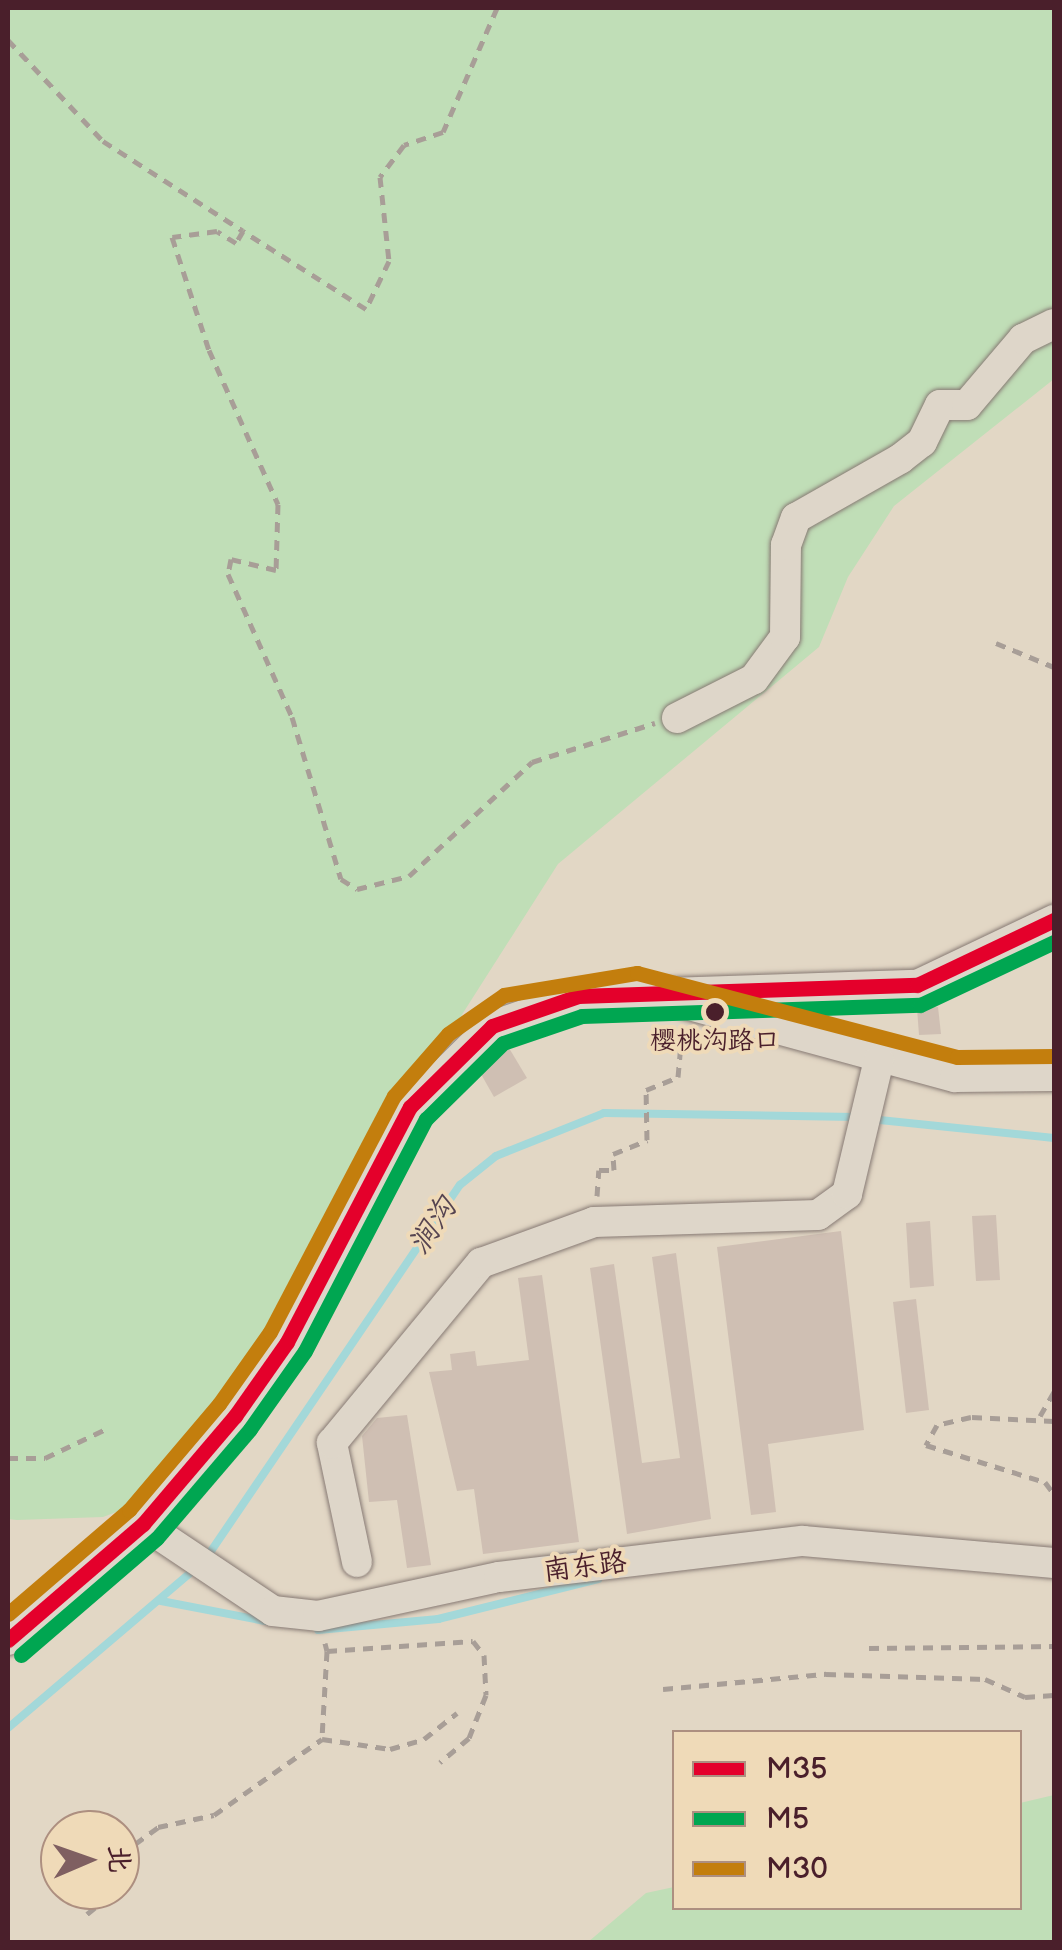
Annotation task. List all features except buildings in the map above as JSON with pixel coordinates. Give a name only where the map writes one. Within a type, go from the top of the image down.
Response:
[{"type":"street","points":[[677,718],[754,679],[786,637],[786,545],[796,518],[900,459],[922,442],[940,406],[967,406],[1023,339],[1054,324]]},
{"type":"street","points":[[8,1640],[144,1524],[287,1342],[428,1081],[513,1013],[634,994],[884,991],[946,978],[1054,920]]},
{"type":"street","points":[[634,994],[955,1078],[1054,1076]]},
{"type":"street","points":[[358,1562],[332,1443],[481,1263],[594,1222],[818,1216],[847,1194],[878,1060]]},
{"type":"street","name":"南东路","points":[[144,1524],[273,1611],[318,1616],[500,1578],[803,1541],[1054,1563]]},
{"type":"path","points":[[8,40],[103,141],[366,309],[389,261],[380,177],[404,146],[444,132],[497,8]]},
{"type":"path","points":[[244,231],[236,243],[217,231],[172,237],[278,504],[276,570],[231,559],[228,574],[292,717],[341,879],[357,889],[409,876],[532,762],[677,718]]},
{"type":"path","points":[[996,644],[1054,667]]},
{"type":"path","points":[[599,1179],[599,1170],[614,1170],[614,1154],[647,1140],[646,1090],[678,1077],[678,1052]]},
{"type":"path","points":[[1040,1416],[1054,1392]]},
{"type":"path","points":[[1054,1421],[1040,1416],[971,1416],[937,1426],[926,1445],[1045,1482],[1054,1494]]},
{"type":"path","points":[[8,1458],[46,1458],[106,1429]]},
{"type":"path","points":[[328,1650],[474,1641],[484,1656],[486,1695],[469,1738],[440,1762]]},
{"type":"path","points":[[322,1740],[328,1650],[325,1642]]},
{"type":"path","points":[[868,1648],[1054,1646]]},
{"type":"path","points":[[663,1689],[826,1674],[985,1679],[1025,1697],[1054,1695]]},
{"type":"path","points":[[140,1840],[158,1827],[214,1815],[322,1740],[390,1749],[424,1739],[457,1712]]},
{"type":"path","points":[[88,1914],[92,1910]]},
{"type":"green space","points":[[8,8],[1054,8],[1054,379],[894,506],[848,577],[819,647],[558,864],[463,1013],[386,1164],[176,1490],[103,1517],[17,1520],[8,1519]]},
{"type":"green space","points":[[1054,1795],[1054,1942],[588,1942],[646,1893],[672,1887],[672,1910],[1022,1910],[1022,1803]]},
{"type":"waterway","name":"涧沟","points":[[207,1557],[460,1185],[496,1156],[604,1113],[856,1117]]},
{"type":"waterway","name":"涧沟","points":[[870,1119],[1054,1138]]},
{"type":"waterway","name":"涧沟","points":[[8,1728],[197,1567]]},
{"type":"waterway","points":[[318,1630],[438,1619],[598,1579]]},
{"type":"waterway","points":[[161,1601],[265,1621]]},
{"type":"transit line","name":"M35","points":[[8,1640],[143,1524],[235,1416],[287,1342],[410,1107],[492,1026],[578,996],[917,985],[1054,920]]},
{"type":"transit line","name":"M5","points":[[21,1655],[157,1538],[250,1429],[305,1351],[426,1119],[503,1043],[582,1016],[920,1005],[1054,942]]},
{"type":"transit line","name":"M30","points":[[8,1614],[129,1510],[219,1404],[270,1332],[394,1096],[448,1034],[504,995],[637,973],[957,1057],[1054,1056]]},
{"type":"place","name":"樱桃沟路口","points":[[715,1012]]}]
